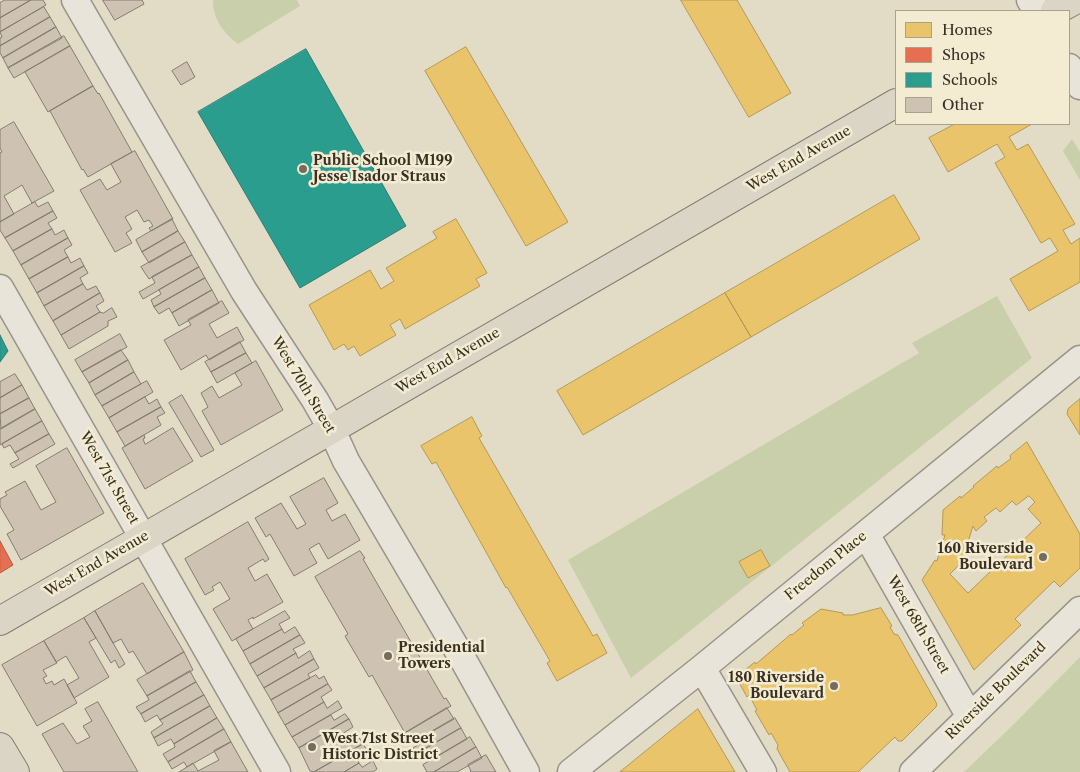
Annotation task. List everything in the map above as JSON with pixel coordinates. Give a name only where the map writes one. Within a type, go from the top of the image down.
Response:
[{"type":"main road","points":[[1057,10],[1075,0]]},
{"type":"main road","name":"West End Avenue","points":[[0,621],[895,104]]},
{"type":"main road","points":[[0,747],[15,772]]},
{"type":"street","name":"West 70th Street","points":[[75,0],[244,292],[315,400],[331,428],[346,461],[465,663],[526,772]]},
{"type":"street","points":[[1070,69],[1080,86]]},
{"type":"street","name":"West 71st Street","points":[[0,288],[277,772]]},
{"type":"street","name":"Freedom Place","points":[[571,772],[702,668],[1080,359]]},
{"type":"street","name":"West 68th Street","points":[[866,534],[970,716]]},
{"type":"street","name":"Riverside Boulevard","points":[[913,772],[1080,610]]},
{"type":"street","points":[[702,668],[763,772]]},
{"type":"green space","points":[[213,0],[297,0],[300,6],[238,44],[228,35],[217,20]]},
{"type":"green space","points":[[1072,139],[1080,152],[1080,180],[1063,151]]},
{"type":"green space","points":[[997,296],[1032,358],[631,678],[568,560],[919,353],[912,343]]},
{"type":"green space","points":[[1080,657],[1080,772],[964,772],[1013,725]]},
{"type":"building: Homes","points":[[681,0],[737,0],[791,93],[749,117]]},
{"type":"building: Homes","points":[[466,47],[568,222],[526,246],[425,71]]},
{"type":"building: Homes","points":[[953,125],[1030,125],[1009,137],[1017,150],[1028,144],[1075,224],[1063,230],[1071,244],[1080,238],[1080,282],[1029,311],[1010,279],[1058,251],[1050,238],[1041,243],[995,163],[1005,157],[997,144],[948,172],[929,138]]},
{"type":"building: Homes","points":[[894,195],[920,239],[751,337],[725,293]]},
{"type":"building: Homes","points":[[456,219],[487,273],[476,279],[480,286],[405,329],[400,319],[390,325],[396,335],[360,356],[354,346],[348,350],[344,344],[334,350],[309,305],[370,270],[381,289],[394,281],[386,268],[437,238],[433,232]]},
{"type":"building: Homes","points":[[725,293],[751,337],[583,435],[557,391]]},
{"type":"building: Homes","points":[[1080,399],[1080,435],[1067,414],[1068,409]]},
{"type":"building: Homes","points":[[472,417],[482,436],[479,438],[593,636],[597,634],[607,653],[557,681],[547,663],[550,661],[506,588],[436,462],[432,464],[421,446]]},
{"type":"building: Homes","name":"160 Riverside Boulevard","points":[[1027,442],[1080,534],[1080,568],[1060,587],[1054,581],[1015,619],[1021,625],[974,670],[922,580],[935,560],[937,561],[945,535],[942,535],[943,510],[960,496],[961,498],[997,466],[998,468],[1009,460],[1010,456]],"holes":[[[1029,496],[1035,502],[1028,509],[1041,523],[968,593],[950,574],[962,562],[973,526],[976,531],[987,521],[984,517],[996,508],[1000,512],[1012,501],[1016,505]]]},
{"type":"building: Homes","points":[[761,550],[770,566],[748,578],[739,562]]},
{"type":"building: Homes","name":"180 Riverside Boulevard","points":[[881,608],[892,626],[890,627],[894,634],[898,635],[937,704],[936,707],[902,741],[898,741],[895,737],[858,772],[790,772],[777,749],[778,745],[771,733],[769,735],[755,711],[757,710],[749,695],[747,697],[736,677],[755,662],[756,664],[804,625],[802,623],[821,609],[843,613],[843,615],[852,615]]},
{"type":"building: Homes","points":[[698,709],[735,772],[620,772]]},
{"type":"building: Shops","points":[[0,541],[13,565],[0,573]]},
{"type":"building: Schools","name":"Public School M199 Jesse Isador Straus","points":[[306,49],[406,226],[300,288],[198,112]]},
{"type":"building: Schools","points":[[0,335],[8,351],[0,362]]},
{"type":"building: Other","points":[[5,0],[31,0],[0,18],[0,3]]},
{"type":"building: Other","points":[[31,0],[43,0],[46,5],[0,32],[0,18]]},
{"type":"building: Other","points":[[103,0],[142,0],[144,4],[115,20]]},
{"type":"building: Other","points":[[44,7],[50,17],[0,46],[0,38],[2,37],[0,32]]},
{"type":"building: Other","points":[[50,17],[56,27],[3,58],[0,53],[0,46]]},
{"type":"building: Other","points":[[56,27],[62,38],[8,68],[3,58]]},
{"type":"building: Other","points":[[64,36],[70,46],[14,78],[8,68]]},
{"type":"building: Other","points":[[70,46],[93,86],[48,112],[25,72]]},
{"type":"building: Other","points":[[187,62],[195,77],[181,85],[172,71]]},
{"type":"building: Other","points":[[93,86],[99,93],[132,152],[88,177],[82,170],[50,111]]},
{"type":"building: Other","points":[[14,122],[54,191],[32,203],[22,185],[4,196],[14,214],[0,222],[0,153],[2,152],[0,148],[0,130]]},
{"type":"building: Other","points":[[135,151],[173,219],[151,231],[149,228],[153,226],[149,220],[144,222],[137,210],[125,217],[132,229],[126,233],[132,243],[115,252],[80,190],[100,179],[107,190],[121,182],[111,164]]},
{"type":"building: Other","points":[[35,202],[38,207],[48,202],[53,211],[5,238],[0,230],[0,222]]},
{"type":"building: Other","points":[[53,211],[57,218],[48,223],[52,229],[13,251],[5,238]]},
{"type":"building: Other","points":[[172,219],[178,231],[142,252],[136,240]]},
{"type":"building: Other","points":[[52,229],[55,235],[64,230],[68,238],[21,265],[13,251]]},
{"type":"building: Other","points":[[178,231],[185,242],[149,263],[142,252]]},
{"type":"building: Other","points":[[68,238],[72,245],[64,250],[68,257],[29,279],[21,265]]},
{"type":"building: Other","points":[[185,242],[192,255],[149,279],[141,267]]},
{"type":"building: Other","points":[[192,255],[199,267],[143,299],[139,292],[155,283],[152,277]]},
{"type":"building: Other","points":[[68,257],[71,263],[80,258],[84,266],[37,293],[29,279]]},
{"type":"building: Other","points":[[84,266],[88,273],[80,278],[83,284],[44,306],[37,293]]},
{"type":"building: Other","points":[[199,267],[205,278],[154,307],[151,300],[161,294],[159,290]]},
{"type":"building: Other","points":[[205,278],[212,290],[172,313],[169,308],[159,314],[154,307]]},
{"type":"building: Other","points":[[83,284],[87,290],[96,286],[100,293],[53,321],[44,306]]},
{"type":"building: Other","points":[[212,290],[219,303],[179,326],[172,313]]},
{"type":"building: Other","points":[[100,293],[104,301],[96,306],[100,312],[61,335],[53,321]]},
{"type":"building: Other","points":[[222,301],[229,313],[209,324],[217,338],[237,327],[244,340],[209,360],[206,355],[181,370],[164,340],[191,325],[188,320]]},
{"type":"building: Other","points":[[112,308],[117,317],[108,321],[108,326],[69,349],[61,335],[100,312],[103,313]]},
{"type":"building: Other","points":[[120,334],[127,347],[82,372],[75,360]]},
{"type":"building: Other","points":[[240,342],[246,353],[211,372],[205,362]]},
{"type":"building: Other","points":[[121,350],[128,360],[89,383],[82,372]]},
{"type":"building: Other","points":[[246,353],[252,363],[217,383],[211,372]]},
{"type":"building: Other","points":[[128,360],[134,372],[95,395],[89,383]]},
{"type":"building: Other","points":[[256,361],[283,410],[221,445],[202,411],[208,407],[201,393],[212,386],[219,398],[242,385],[235,373]]},
{"type":"building: Other","points":[[134,372],[141,384],[102,406],[95,395]]},
{"type":"building: Other","points":[[15,374],[22,385],[0,398],[0,382]]},
{"type":"building: Other","points":[[147,381],[153,392],[109,418],[102,406]]},
{"type":"building: Other","points":[[22,385],[29,398],[0,414],[0,398]]},
{"type":"building: Other","points":[[182,395],[214,450],[201,457],[169,403]]},
{"type":"building: Other","points":[[145,397],[149,404],[157,399],[161,407],[117,432],[109,418]]},
{"type":"building: Other","points":[[29,398],[35,409],[1,429],[0,414]]},
{"type":"building: Other","points":[[161,407],[165,413],[157,417],[161,425],[125,446],[117,432]]},
{"type":"building: Other","points":[[35,409],[42,421],[0,445],[0,429]]},
{"type":"building: Other","points":[[42,421],[49,434],[15,453],[10,445],[4,448],[2,444]]},
{"type":"building: Other","points":[[173,428],[193,461],[145,489],[122,448],[144,435],[145,444]]},
{"type":"building: Other","points":[[49,434],[55,444],[13,468],[10,464],[19,459],[15,453]]},
{"type":"building: Other","points":[[67,448],[104,513],[21,560],[7,534],[14,530],[0,506],[0,499],[7,495],[5,492],[25,481],[41,510],[56,502],[36,466]]},
{"type":"building: Other","points":[[324,478],[338,503],[326,510],[332,521],[345,514],[360,540],[328,559],[319,543],[309,549],[317,563],[294,576],[270,534],[266,537],[255,518],[281,503],[297,529],[306,524],[290,497]]},
{"type":"building: Other","points":[[248,522],[269,559],[265,562],[263,559],[248,568],[255,581],[267,574],[283,602],[248,620],[253,629],[232,641],[213,609],[230,599],[220,582],[212,587],[214,590],[205,595],[185,559]]},
{"type":"building: Other","name":"Presidential Towers","points":[[360,551],[444,699],[446,698],[451,706],[405,733],[372,675],[369,677],[345,636],[348,634],[315,577]]},
{"type":"building: Other","points":[[143,583],[184,652],[147,674],[133,651],[129,653],[121,639],[113,643],[95,611]]},
{"type":"building: Other","points":[[95,611],[125,664],[119,668],[115,660],[111,663],[84,618]]},
{"type":"building: Other","points":[[285,611],[290,618],[279,624],[282,629],[243,651],[236,639]]},
{"type":"building: Other","points":[[84,618],[96,638],[89,642],[109,677],[74,698],[67,685],[79,678],[66,656],[56,662],[44,641]]},
{"type":"building: Other","points":[[295,627],[300,635],[250,664],[243,651],[282,629],[284,633]]},
{"type":"building: Other","points":[[300,635],[305,643],[293,649],[296,653],[257,676],[250,664]]},
{"type":"building: Other","points":[[44,641],[57,663],[43,670],[47,676],[43,678],[46,684],[52,681],[54,685],[64,679],[77,703],[37,726],[2,665]]},
{"type":"building: Other","points":[[310,651],[314,659],[264,688],[257,676],[296,653],[298,658]]},
{"type":"building: Other","points":[[184,652],[193,670],[147,696],[137,680]]},
{"type":"building: Other","points":[[314,659],[319,668],[308,674],[310,678],[271,700],[264,688]]},
{"type":"building: Other","points":[[190,671],[196,682],[141,714],[136,707],[149,700],[147,696]]},
{"type":"building: Other","points":[[316,675],[319,679],[324,676],[328,684],[278,713],[271,700]]},
{"type":"building: Other","points":[[196,682],[204,695],[160,720],[157,715],[145,722],[141,714]]},
{"type":"building: Other","points":[[328,684],[332,690],[321,697],[324,702],[285,725],[278,713]]},
{"type":"building: Other","points":[[204,695],[210,706],[154,738],[151,732],[163,724],[160,720]]},
{"type":"building: Other","points":[[338,701],[342,708],[292,737],[285,725],[324,702],[327,708]]},
{"type":"building: Other","points":[[98,702],[138,772],[64,772],[42,734],[63,723],[77,744],[90,737],[83,726],[92,721],[85,709]]},
{"type":"building: Other","points":[[210,706],[217,718],[174,744],[171,739],[158,746],[154,738]]},
{"type":"building: Other","points":[[447,708],[454,719],[419,739],[416,734],[408,739],[405,733]]},
{"type":"building: Other","points":[[345,714],[349,719],[299,748],[292,737],[331,715],[334,720]]},
{"type":"building: Other","points":[[217,718],[224,729],[168,762],[163,754],[175,747],[174,744]]},
{"type":"building: Other","points":[[455,718],[461,728],[416,754],[413,748],[421,743],[419,739]]},
{"type":"building: Other","points":[[349,719],[353,727],[342,734],[347,743],[358,736],[363,744],[314,772],[310,771],[299,748]]},
{"type":"building: Other","points":[[461,728],[467,739],[431,760],[428,756],[420,760],[416,754]]},
{"type":"building: Other","points":[[224,729],[231,742],[187,767],[184,762],[172,769],[168,762]]},
{"type":"building: Other","points":[[470,737],[476,747],[434,772],[427,772],[423,765]]},
{"type":"building: Other","points":[[231,742],[248,772],[179,772],[193,763],[198,771],[219,760],[214,751]]},
{"type":"building: Other","points":[[363,744],[368,752],[357,759],[359,763],[344,772],[314,772]]},
{"type":"building: Other","points":[[476,747],[482,758],[457,772],[434,772]]},
{"type":"building: Other","points":[[486,755],[496,772],[470,772],[468,765]]},
{"type":"building: Other","points":[[373,761],[377,769],[373,772],[344,772],[359,763],[362,767]]},
{"type":"place","name":"Public School M199 Jesse Isador Straus","points":[[303,169]]},
{"type":"place","name":"160 Riverside Boulevard","points":[[1043,557]]},
{"type":"place","name":"Presidential Towers","points":[[388,656]]},
{"type":"place","name":"180 Riverside Boulevard","points":[[834,686]]},
{"type":"place","name":"West 71st Street Historic District","points":[[312,747]]}]
